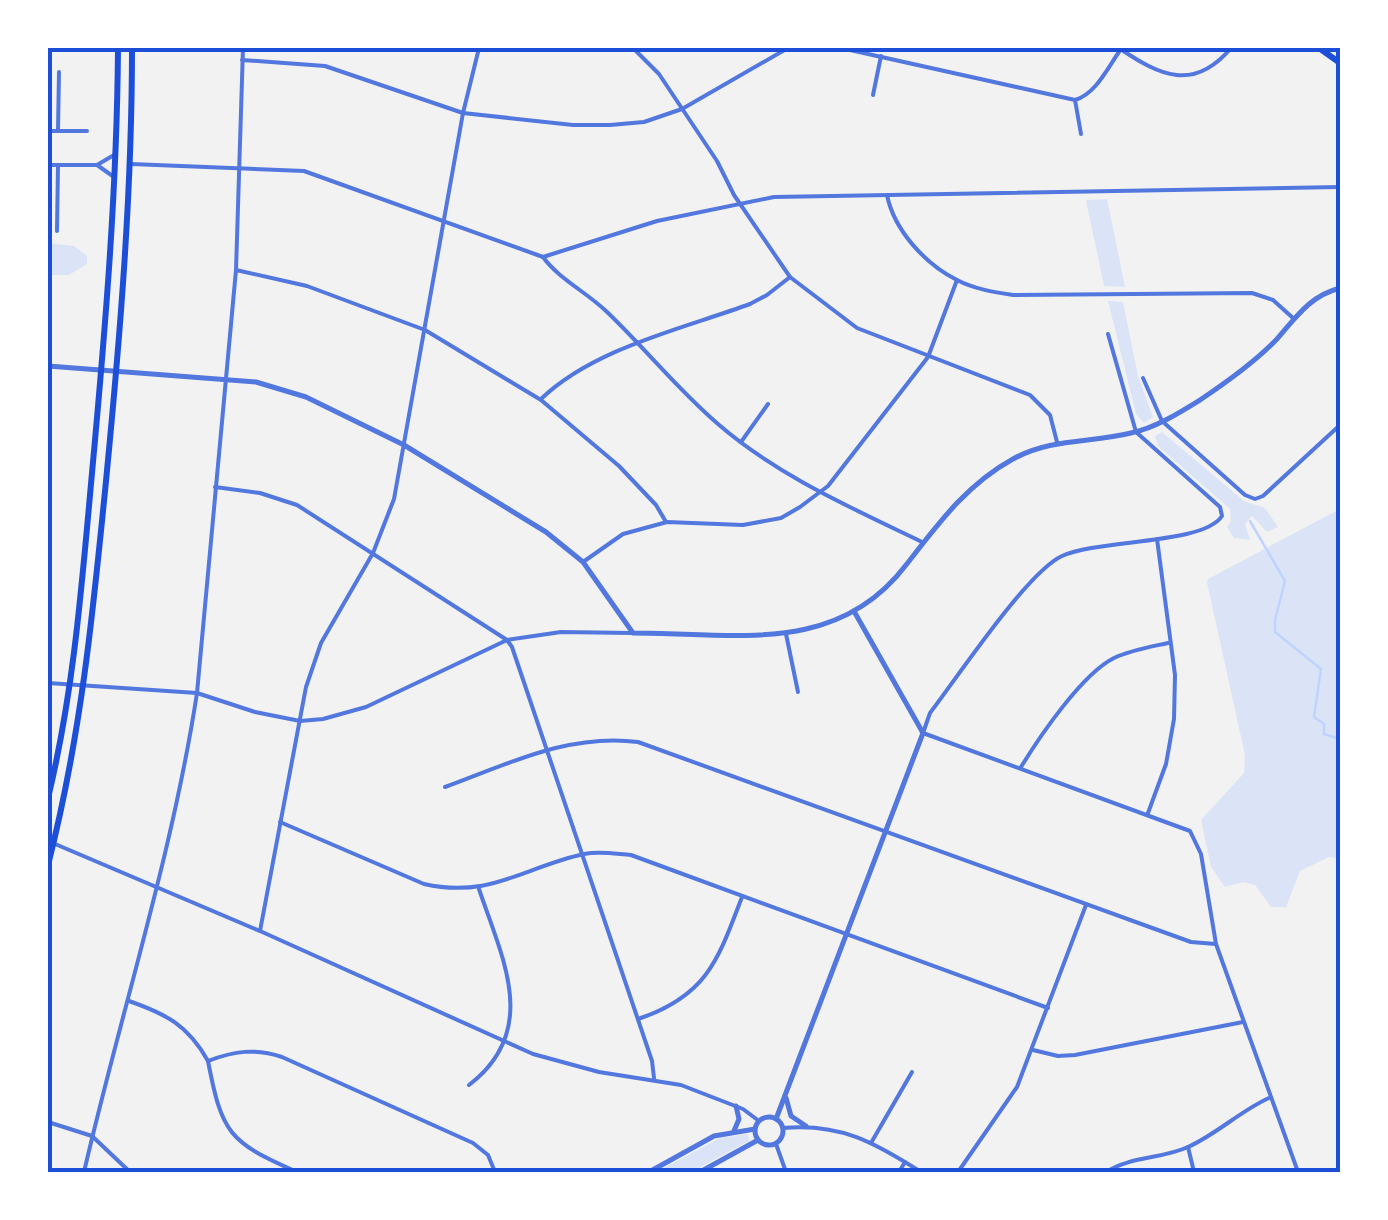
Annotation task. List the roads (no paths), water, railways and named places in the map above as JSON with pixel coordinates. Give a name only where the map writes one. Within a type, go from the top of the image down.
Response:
[{"type":"main road","points":[[48,798],[70,684],[101,368],[118,142],[118,48]]},
{"type":"main road","points":[[48,865],[86,684],[117,369],[131,164],[132,48]]},
{"type":"main road","points":[[1319,48],[1340,63]]},
{"type":"main road","points":[[118,142],[131,164]]},
{"type":"main road","points":[[115,178],[131,164]]},
{"type":"street","points":[[84,1172],[158,887],[196,693],[236,270],[243,48]]},
{"type":"street","points":[[260,931],[306,687],[321,642],[373,553],[394,498],[463,113],[479,48]]},
{"type":"street","points":[[633,48],[659,74],[790,277],[856,328],[1030,395],[1050,415],[1058,442]]},
{"type":"street","points":[[242,60],[325,66],[463,113],[573,125],[610,125],[644,122],[682,109],[788,48]]},
{"type":"street","points":[[841,48],[1075,100],[1094,88],[1120,48],[1149,68],[1176,76],[1208,69],[1231,48]]},
{"type":"street","points":[[873,94],[881,56]]},
{"type":"street","points":[[58,72],[58,131]]},
{"type":"street","points":[[1075,100],[1081,134]]},
{"type":"street","points":[[48,131],[87,131]]},
{"type":"street","points":[[48,165],[98,165],[117,154]]},
{"type":"street","points":[[131,164],[304,171],[542,256],[741,442],[819,492],[922,542]]},
{"type":"street","points":[[57,231],[58,165]]},
{"type":"street","points":[[98,165],[115,178]]},
{"type":"street","points":[[542,256],[657,221],[740,202],[796,196],[1340,187]]},
{"type":"street","points":[[887,195],[890,212],[904,235],[957,280],[1012,295],[1252,293],[1272,300],[1292,318]]},
{"type":"street","points":[[48,202],[58,202]]},
{"type":"street","points":[[236,270],[307,286],[425,330],[541,400],[618,466],[656,505],[666,522]]},
{"type":"street","points":[[541,400],[553,388],[636,342],[750,304],[768,296],[790,277]]},
{"type":"street","points":[[583,562],[623,534],[666,522],[744,525],[781,518],[828,486],[928,357],[957,280]]},
{"type":"street","points":[[48,683],[196,693],[254,712],[300,721],[322,720],[366,707],[507,640],[561,632],[786,634],[824,627],[856,614],[890,584],[957,501],[985,476],[1017,457],[1058,442],[1136,432],[1162,421],[1238,374],[1310,302],[1340,288]]},
{"type":"street","points":[[776,1119],[930,713],[1030,582],[1059,557],[1087,547],[1206,529],[1222,516],[1220,507],[1136,432],[1108,334]]},
{"type":"street","points":[[48,366],[256,382],[306,396],[404,446],[546,532],[583,562],[632,632]]},
{"type":"street","points":[[1143,378],[1162,421],[1254,499],[1263,496],[1340,426]]},
{"type":"street","points":[[741,442],[768,404]]},
{"type":"street","points":[[215,487],[260,493],[297,505],[507,640],[584,854],[652,1060],[654,1078]]},
{"type":"street","points":[[1148,813],[1166,764],[1176,675],[1157,539]]},
{"type":"street","points":[[856,614],[923,733],[1148,813],[1184,828],[1196,840],[1216,944],[1298,1172]]},
{"type":"street","points":[[786,634],[798,692]]},
{"type":"street","points":[[1022,767],[1038,738],[1096,670],[1136,650],[1169,642]]},
{"type":"street","points":[[445,787],[548,750],[590,740],[638,742],[1190,942],[1216,944]]},
{"type":"street","points":[[280,822],[424,884],[448,890],[479,889],[584,854],[631,855],[1048,1008]]},
{"type":"street","points":[[50,841],[502,1041],[564,1064],[654,1078],[736,1106],[759,1121]]},
{"type":"street","points":[[469,1084],[488,1069],[512,1010],[512,991],[479,889]]},
{"type":"street","points":[[638,1019],[679,1002],[709,973],[742,897]]},
{"type":"street","points":[[958,1172],[1016,1087],[1086,905]]},
{"type":"street","points":[[129,1000],[177,1021],[194,1037],[208,1061],[217,1110],[229,1131],[253,1152],[297,1172]]},
{"type":"street","points":[[1033,1050],[1058,1056],[1075,1055],[1242,1022]]},
{"type":"street","points":[[208,1061],[251,1050],[282,1057],[473,1143],[488,1156],[495,1172]]},
{"type":"street","points":[[871,1143],[912,1072]]},
{"type":"street","points":[[786,1096],[791,1116],[806,1126]]},
{"type":"street","points":[[1106,1172],[1117,1165],[1188,1147],[1269,1098]]},
{"type":"street","points":[[734,1131],[739,1118],[736,1106]]},
{"type":"street","points":[[767,1117],[776,1119],[783,1128],[782,1138],[767,1146],[758,1140],[755,1129],[767,1117]]},
{"type":"street","points":[[48,1122],[92,1136],[130,1172]]},
{"type":"street","points":[[783,1128],[837,1129],[871,1143],[921,1172]]},
{"type":"street","points":[[649,1172],[714,1136],[755,1129]]},
{"type":"street","points":[[700,1172],[758,1140]]},
{"type":"street","points":[[776,1144],[786,1172]]},
{"type":"street","points":[[1188,1147],[1194,1172]]},
{"type":"street","points":[[899,1172],[905,1162]]},
{"type":"waterway","points":[[1250,521],[1285,581],[1275,632],[1321,669],[1314,717],[1324,724],[1324,734],[1340,739]]}]
